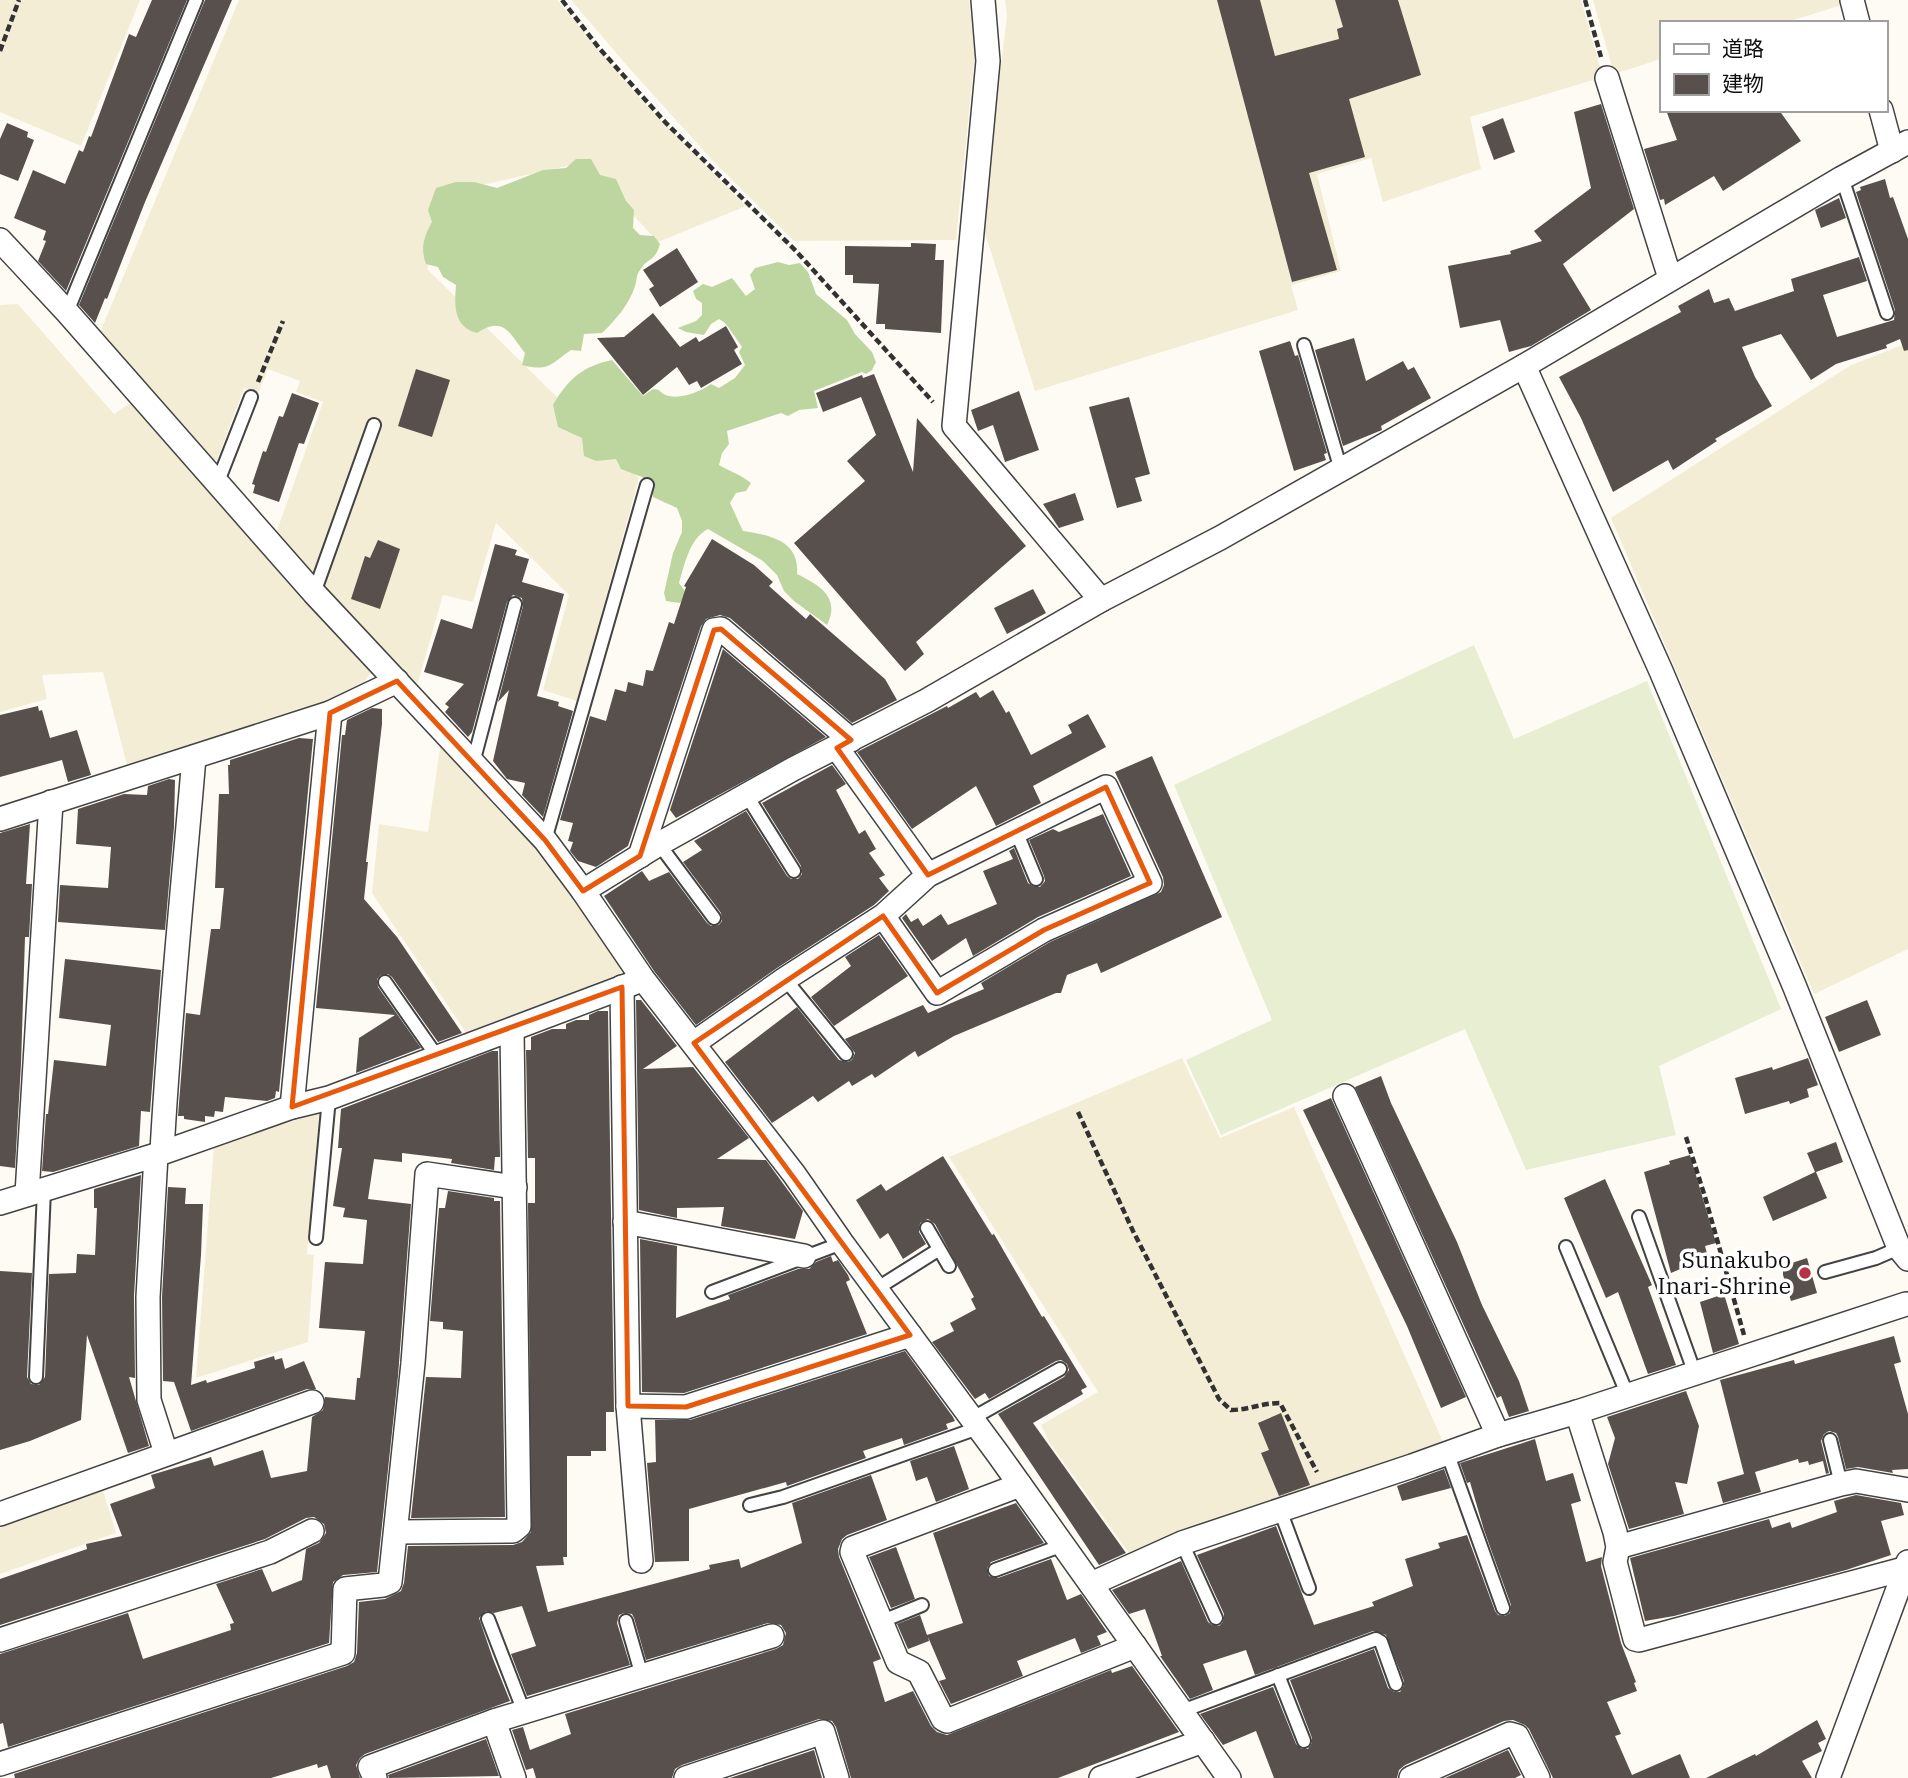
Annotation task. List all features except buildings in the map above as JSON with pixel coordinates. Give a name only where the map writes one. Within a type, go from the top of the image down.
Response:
[{"type":"street","points":[[983,0],[988,61],[954,426],[1101,600]]},
{"type":"street","points":[[1852,0],[1857,21]]},
{"type":"street","points":[[1607,78],[1670,278]]},
{"type":"street","points":[[583,891],[747,796],[926,701],[1101,600],[1220,538],[1341,470],[1900,146],[1882,112]]},
{"type":"street","points":[[0,240],[314,593],[545,840],[583,891],[633,983],[694,1044],[794,1174],[1229,1778]]},
{"type":"street","points":[[1524,366],[1683,722],[1903,1254]]},
{"type":"street","points":[[650,850],[714,630],[721,629],[844,744],[928,875]]},
{"type":"street","points":[[0,819],[330,713],[397,681]]},
{"type":"street","points":[[292,1107],[330,713]]},
{"type":"street","points":[[166,1453],[149,1400],[148,1297],[194,757]]},
{"type":"street","points":[[694,1044],[785,979],[883,916],[928,875],[1106,787],[1150,883],[1044,930],[937,993],[883,916]]},
{"type":"street","points":[[36,1192],[51,802]]},
{"type":"street","points":[[0,1203],[159,1154],[292,1107],[329,1098],[633,983]]},
{"type":"street","points":[[633,983],[625,1222],[628,1406],[641,1560]]},
{"type":"street","points":[[396,1532],[513,1531],[519,1526],[513,1030]]},
{"type":"street","points":[[1345,1096],[1498,1435]]},
{"type":"street","points":[[0,1764],[343,1653],[345,1589],[383,1586],[390,1582],[414,1363],[427,1174],[514,1187]]},
{"type":"street","points":[[625,1222],[803,1256]]},
{"type":"street","points":[[1091,1584],[1182,1543],[1498,1435],[1628,1396],[1908,1302]]},
{"type":"street","points":[[628,1406],[687,1406],[910,1335]]},
{"type":"street","points":[[0,1514],[312,1402]]},
{"type":"street","points":[[1577,1412],[1618,1547],[1615,1562],[1635,1639],[1907,1565]]},
{"type":"street","points":[[1618,1547],[1856,1481],[1908,1490]]},
{"type":"street","points":[[1020,1485],[853,1548],[852,1552],[898,1662],[919,1672],[947,1721],[1135,1646]]},
{"type":"street","points":[[0,1640],[270,1552],[312,1531]]},
{"type":"street","points":[[1828,1778],[1907,1565]]},
{"type":"street","points":[[375,1778],[370,1767],[494,1721],[772,1636]]},
{"type":"street","points":[[494,1721],[514,1778]]},
{"type":"street","points":[[687,1778],[740,1769],[823,1732],[837,1778]]},
{"type":"street","points":[[1411,1778],[1510,1734],[1517,1736],[1538,1778]]},
{"type":"street","points":[[1101,1778],[1203,1741]]},
{"type":"lane","points":[[67,313],[196,0]]},
{"type":"lane","points":[[1842,178],[1887,313]]},
{"type":"lane","points":[[1304,345],[1341,470]]},
{"type":"lane","points":[[217,484],[251,397]]},
{"type":"lane","points":[[314,593],[374,425]]},
{"type":"lane","points":[[545,840],[647,485]]},
{"type":"lane","points":[[473,762],[515,604]]},
{"type":"lane","points":[[747,796],[794,871]]},
{"type":"lane","points":[[1016,831],[1036,879]]},
{"type":"lane","points":[[650,850],[714,918]]},
{"type":"lane","points":[[785,979],[846,1054]]},
{"type":"lane","points":[[385,982],[438,1058]]},
{"type":"lane","points":[[316,1238],[329,1098]]},
{"type":"lane","points":[[36,1192],[36,1377]]},
{"type":"lane","points":[[1639,1217],[1695,1374]]},
{"type":"lane","points":[[927,1228],[949,1266]]},
{"type":"lane","points":[[712,1292],[842,1243]]},
{"type":"lane","points":[[1566,1247],[1628,1396]]},
{"type":"lane","points":[[876,1289],[938,1250]]},
{"type":"lane","points":[[1825,1272],[1876,1258],[1903,1254]]},
{"type":"lane","points":[[750,1505],[783,1497],[975,1424],[1060,1369]]},
{"type":"lane","points":[[1830,1440],[1841,1484]]},
{"type":"lane","points":[[1447,1452],[1503,1608]]},
{"type":"lane","points":[[1280,1510],[1309,1588]]},
{"type":"lane","points":[[1182,1543],[1216,1618]]},
{"type":"lane","points":[[995,1570],[1063,1545]]},
{"type":"lane","points":[[880,1622],[922,1605]]},
{"type":"lane","points":[[488,1619],[524,1712]]},
{"type":"lane","points":[[626,1621],[642,1676]]},
{"type":"lane","points":[[1182,1711],[1376,1639],[1381,1642],[1396,1684]]},
{"type":"lane","points":[[1278,1675],[1304,1741]]},
{"type":"path","points":[[0,51],[19,0]]},
{"type":"path","points":[[562,0],[599,48],[666,123],[796,251],[954,426]]},
{"type":"path","points":[[1585,0],[1607,78]]},
{"type":"path","points":[[251,397],[283,321]]},
{"type":"path","points":[[1078,1112],[1133,1231],[1219,1399],[1231,1410],[1247,1410],[1262,1403],[1280,1403],[1328,1494]]},
{"type":"path","points":[[1686,1137],[1750,1356]]},
{"type":"highlighted area","points":[[721,629],[851,740],[837,748],[928,875],[1106,787],[1150,883],[1044,930],[937,993],[883,916],[694,1043],[910,1335],[686,1407],[628,1406],[622,987],[292,1107],[330,713],[397,681],[545,840],[583,891],[640,856],[714,630]]},
{"type":"shaded area","points":[[0,0],[140,0],[81,146],[0,112]]},
{"type":"shaded area","points":[[239,0],[557,0],[645,104],[746,206],[658,242],[584,162],[456,191],[427,269],[639,478],[577,701],[543,690],[569,595],[496,523],[473,602],[443,595],[416,689],[275,536],[323,402],[296,392],[300,381],[268,369],[258,393],[244,388],[217,460],[205,458],[98,337]]},
{"type":"shaded area","points":[[571,0],[969,0],[975,53],[956,240],[794,241],[715,163]]},
{"type":"shaded area","points":[[1005,0],[1581,0],[1603,77],[1470,117],[1481,169],[1383,202],[1371,158],[1317,174],[1341,271],[1291,285],[1298,310],[1035,391],[985,233],[993,132],[1007,16]]},
{"type":"shaded area","points":[[1593,0],[1841,0],[1842,5],[1790,21],[1660,21],[1660,59],[1614,74]]},
{"type":"shaded area","points":[[18,304],[114,414],[134,400],[374,668],[357,693],[128,769],[103,672],[42,675],[47,699],[0,712],[0,305]]},
{"type":"shaded area","points":[[1908,343],[1908,949],[1814,994],[1611,518],[1851,365]]},
{"type":"shaded area","points":[[441,741],[535,840],[627,966],[624,979],[469,1037],[372,893],[379,824],[428,832]]},
{"type":"shaded area","points":[[1182,1058],[1220,1138],[1294,1107],[1444,1444],[1131,1556],[1049,1442],[1041,1425],[1098,1392],[949,1157]]},
{"type":"shaded area","points":[[319,1113],[307,1254],[314,1255],[308,1342],[196,1378],[214,1145]]},
{"type":"shaded area","points":[[103,1491],[116,1533],[0,1574],[0,1528]]},
{"type":"green space","points":[[576,159],[591,159],[600,175],[616,179],[626,201],[634,210],[633,228],[640,235],[654,236],[660,244],[654,257],[639,272],[626,305],[602,333],[584,334],[581,351],[571,350],[544,367],[522,365],[525,353],[505,329],[494,326],[477,333],[469,330],[460,321],[455,301],[456,285],[443,277],[438,267],[426,264],[424,258],[424,243],[432,222],[428,210],[436,188],[456,182],[474,182],[497,188],[543,170],[566,168]]},
{"type":"green space","points":[[778,262],[789,265],[800,263],[808,272],[816,294],[847,320],[855,334],[872,352],[876,362],[866,374],[862,372],[814,391],[818,408],[799,410],[788,416],[781,413],[727,431],[729,444],[722,453],[719,465],[751,483],[746,491],[736,493],[730,503],[743,531],[781,541],[793,554],[797,563],[797,574],[826,593],[831,607],[827,625],[784,591],[777,575],[763,561],[708,529],[696,539],[686,560],[679,583],[685,591],[685,599],[680,603],[666,601],[664,593],[673,553],[682,532],[682,521],[677,508],[653,497],[652,486],[642,477],[621,469],[616,459],[596,461],[584,456],[582,438],[558,427],[553,405],[577,375],[612,360],[643,396],[653,389],[670,396],[685,396],[711,384],[719,388],[735,378],[745,365],[739,352],[742,347],[726,324],[719,319],[711,324],[704,335],[678,328],[696,321],[702,315],[702,303],[696,299],[693,291],[703,284],[712,287],[732,278],[746,296],[755,289],[750,275],[755,268]]},
{"type":"green space","points":[[1474,645],[1514,739],[1647,681],[1781,1009],[1659,1066],[1676,1135],[1526,1170],[1465,1029],[1221,1135],[1186,1060],[1272,1020],[1174,785]]},
{"type":"place","name":"Sunakubo Inari-Shrine","points":[[1805,1273]]}]
